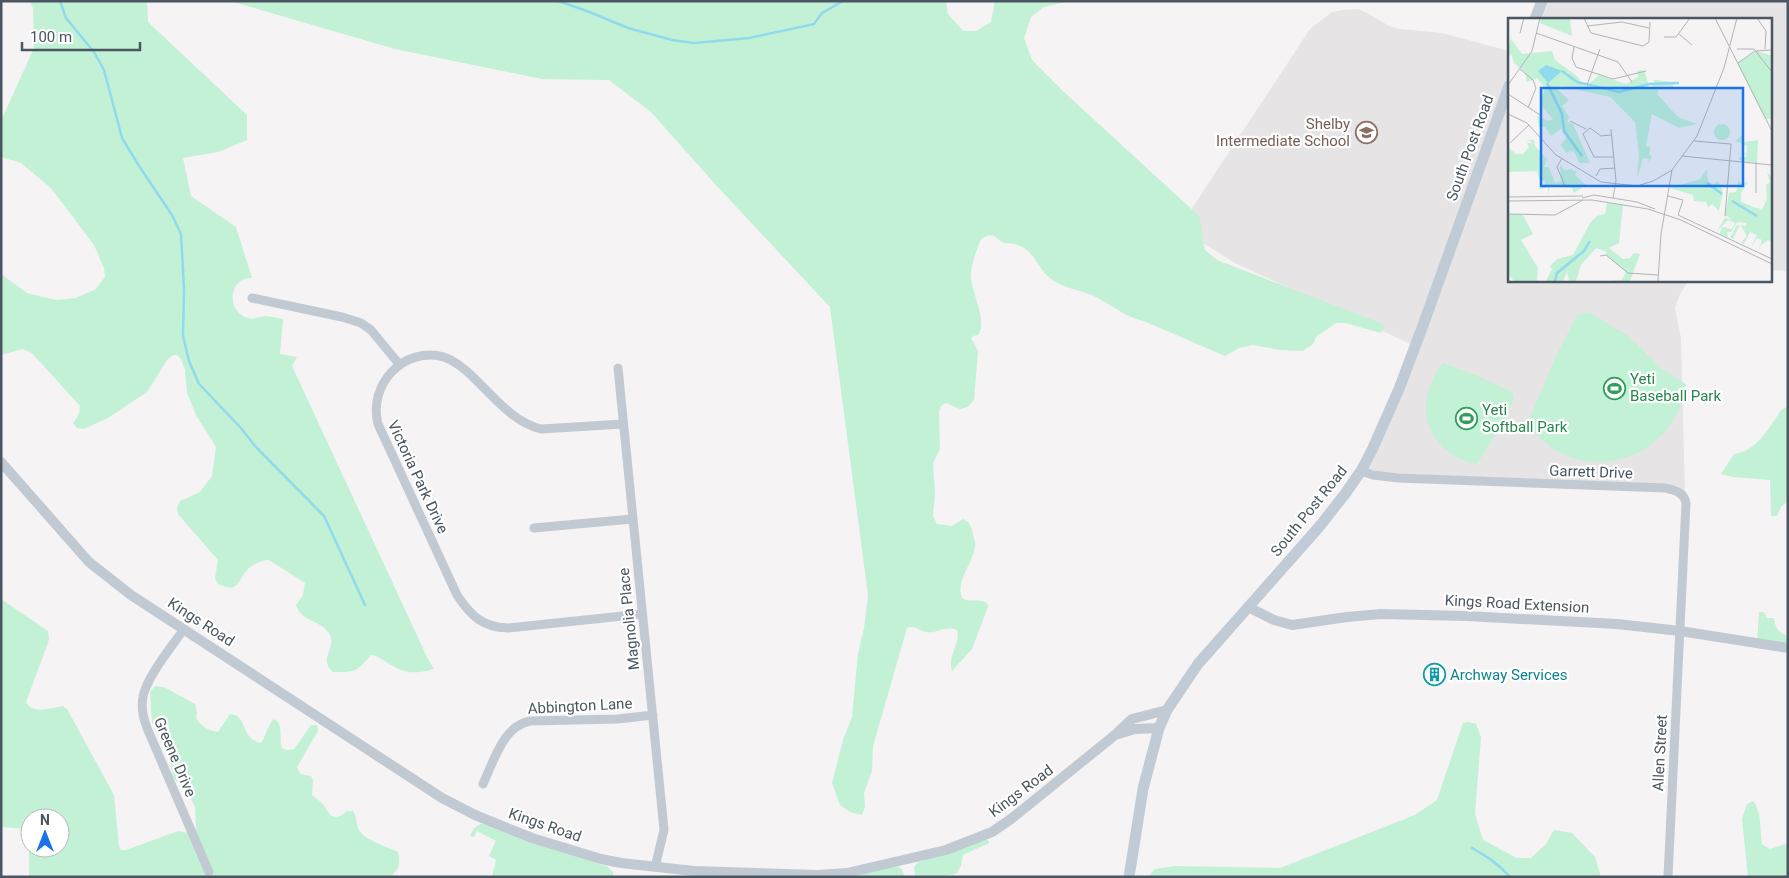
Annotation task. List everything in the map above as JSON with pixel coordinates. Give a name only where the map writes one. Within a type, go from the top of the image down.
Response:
[{"type":"main road","points":[[1535,18],[1542,1]]},
{"type":"main road","name":"South Post Road","points":[[1129,877],[1143,789],[1167,710],[1198,664],[1319,527],[1361,471],[1399,389],[1508,89]]},
{"type":"street","points":[[252,298],[342,317],[361,323],[371,330],[399,364],[419,357],[444,357],[465,369],[516,418],[530,426],[540,429],[623,424]]},
{"type":"street","name":"Victoria Park Drive","points":[[399,364],[380,386],[376,399],[375,413],[378,424],[457,595],[472,615],[495,627],[508,628],[642,614]]},
{"type":"street","name":"Magnolia Place","points":[[618,368],[664,830],[654,872]]},
{"type":"street","name":"Kings Road","points":[[1,462],[89,562],[131,595],[442,798],[475,815],[532,838],[593,857],[654,872],[818,875],[848,872],[946,850],[992,832],[1011,819],[1115,735],[1135,729],[1160,728]]},
{"type":"street","name":"Garrett Drive","points":[[1361,471],[1373,475],[1398,478],[1665,488],[1678,492],[1685,497],[1686,502],[1680,631]]},
{"type":"street","points":[[534,528],[632,519]]},
{"type":"street","name":"Kings Road Extension","points":[[1248,607],[1274,620],[1292,625],[1347,617],[1412,614],[1586,622],[1680,631],[1788,648]]},
{"type":"street","name":"Greene Drive","points":[[184,629],[148,684],[143,694],[142,709],[147,728],[209,872]]},
{"type":"street","name":"Allen Street","points":[[1668,877],[1680,631]]},
{"type":"street","points":[[1115,735],[1132,720],[1167,710]]},
{"type":"street","name":"Abbington Lane","points":[[483,784],[505,739],[514,727],[521,723],[530,721],[618,719],[653,715]]},
{"type":"shaded area","points":[[1542,1],[1788,1],[1788,271],[1772,270],[1772,18],[1535,18]]},
{"type":"shaded area","points":[[1358,9],[1389,26],[1400,29],[1442,33],[1508,51],[1508,281],[1688,281],[1679,296],[1675,308],[1681,338],[1685,497],[1678,492],[1398,478],[1361,471],[1415,346],[1235,263],[1179,228],[1310,29],[1332,12]]},
{"type":"green space","points":[[29,1],[147,1],[148,22],[247,115],[247,140],[218,152],[183,158],[191,196],[236,227],[252,278],[244,279],[238,283],[233,295],[236,309],[241,315],[248,318],[253,319],[267,316],[283,319],[280,354],[297,357],[292,366],[434,669],[416,672],[404,671],[371,655],[355,670],[333,672],[327,663],[331,645],[330,635],[322,626],[303,615],[296,605],[303,595],[305,583],[269,560],[250,567],[234,587],[230,588],[218,584],[215,578],[218,560],[178,514],[177,508],[180,501],[200,492],[212,476],[216,447],[196,415],[187,393],[185,370],[181,359],[177,355],[173,355],[167,360],[147,392],[108,418],[83,429],[77,428],[73,423],[79,414],[80,406],[32,353],[23,349],[1,355],[1,274],[27,293],[56,300],[76,298],[96,289],[105,277],[104,268],[94,245],[51,188],[21,163],[1,157],[1,121],[34,48],[33,8]]},
{"type":"green space","points":[[230,1],[946,1],[948,14],[963,31],[976,31],[991,22],[995,1],[1069,1],[1044,7],[1031,17],[1024,38],[1032,60],[1064,92],[1199,216],[1205,250],[1217,260],[1383,324],[1384,328],[1381,333],[1345,323],[1336,323],[1316,337],[1313,344],[1303,351],[1280,350],[1253,345],[1239,348],[1225,356],[1146,322],[1132,318],[1094,296],[1059,284],[1047,276],[1023,247],[1004,243],[992,235],[981,239],[971,273],[981,323],[981,330],[978,335],[971,338],[978,351],[974,400],[968,407],[960,409],[946,403],[941,406],[939,412],[940,449],[933,463],[935,493],[933,516],[937,524],[952,526],[963,519],[970,526],[975,540],[974,553],[963,579],[960,592],[962,598],[987,603],[988,607],[972,649],[952,671],[951,660],[958,635],[957,630],[948,628],[926,632],[914,627],[907,628],[873,746],[872,771],[864,793],[865,807],[862,815],[850,812],[840,805],[832,783],[843,740],[852,717],[858,654],[864,628],[868,595],[830,307],[714,183],[651,112],[609,80],[542,79],[395,49]]},
{"type":"green space","name":"Yeti Baseball Park","points":[[1589,312],[1627,335],[1662,369],[1686,384],[1681,405],[1671,424],[1658,439],[1642,450],[1624,458],[1604,462],[1583,460],[1562,454],[1548,445],[1527,425],[1555,358],[1577,315]]},
{"type":"green space","name":"Yeti Softball Park","points":[[1443,363],[1512,392],[1514,399],[1499,429],[1477,464],[1459,458],[1445,449],[1435,438],[1428,424],[1426,410],[1428,394],[1433,378]]},
{"type":"green space","points":[[1788,406],[1788,501],[1781,507],[1777,516],[1771,516],[1770,480],[1733,477],[1721,474],[1734,454],[1747,450],[1757,442],[1781,410]]},
{"type":"green space","points":[[1,599],[48,631],[48,643],[26,702],[37,710],[63,706],[67,709],[114,795],[121,850],[126,850],[178,831],[189,833],[196,829],[195,807],[190,797],[173,777],[168,753],[169,726],[167,723],[163,723],[160,727],[152,723],[150,692],[155,686],[164,687],[195,704],[197,721],[205,727],[218,732],[230,714],[236,715],[250,737],[254,741],[261,743],[274,719],[280,728],[281,744],[287,750],[294,749],[311,725],[317,725],[318,731],[297,767],[300,774],[311,776],[313,780],[312,795],[322,803],[332,816],[338,817],[347,811],[353,811],[358,828],[362,834],[398,852],[399,863],[398,868],[391,877],[29,877],[29,858],[70,858],[70,808],[20,808],[20,828],[1,827]]},
{"type":"green space","points":[[1759,612],[1764,612],[1767,618],[1774,618],[1778,629],[1788,636],[1788,648],[1757,644]]},
{"type":"green space","points":[[1463,723],[1476,724],[1481,737],[1475,814],[1483,840],[1517,858],[1531,858],[1546,844],[1554,830],[1572,833],[1595,857],[1601,877],[1148,877],[1155,869],[1175,866],[1280,868],[1415,815],[1437,800]]},
{"type":"green space","points":[[1753,801],[1758,810],[1762,844],[1770,849],[1788,843],[1788,877],[1748,877],[1742,819],[1747,804]]},
{"type":"green space","points":[[480,824],[485,824],[608,867],[613,872],[614,877],[492,877],[496,860],[489,856],[496,841],[477,831],[474,837],[470,836],[474,828]]},
{"type":"green space","points":[[986,839],[989,843],[963,855],[961,866],[956,874],[939,877],[915,877],[914,867],[918,862]]},
{"type":"green space","points":[[896,866],[901,868],[905,877],[842,877]]},
{"type":"waterway","points":[[60,1],[66,18],[94,52],[104,70],[122,138],[172,215],[181,234],[184,289],[183,336],[189,361],[199,384],[241,428],[255,446],[324,516],[365,605]]},
{"type":"waterway","points":[[558,1],[628,28],[672,40],[694,43],[749,38],[814,24],[822,13],[843,1]]},
{"type":"waterway","points":[[1472,848],[1492,861],[1510,877]]},
{"type":"place","name":"Shelby Intermediate School","points":[[1366,133]]},
{"type":"place","name":"Yeti Baseball Park","points":[[1614,388]]},
{"type":"place","name":"Yeti Softball Park","points":[[1466,419]]},
{"type":"place","name":"Archway Services","points":[[1434,675]]}]
